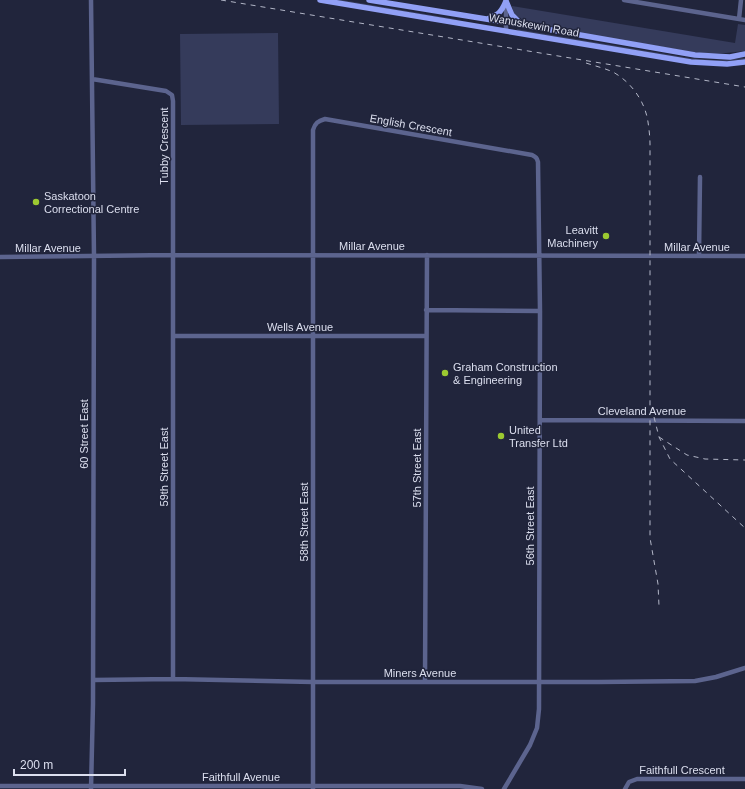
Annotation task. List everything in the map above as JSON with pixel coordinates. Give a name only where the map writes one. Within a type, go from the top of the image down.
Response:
[{"type":"main road","name":"Wanuskewin Road","points":[[320,0],[691,62],[710,64],[745,62]]},
{"type":"main road","name":"Wanuskewin Road","points":[[369,0],[695,55],[730,57],[745,54]]},
{"type":"main road","points":[[486,19],[497,15],[503,8],[506,1]]},
{"type":"main road","points":[[506,1],[512,15],[523,25]]},
{"type":"street","name":"60 Street East","points":[[91,0],[94,256],[93,680],[91,787]]},
{"type":"street","points":[[624,0],[745,20]]},
{"type":"street","points":[[739,19],[741,0]]},
{"type":"street","points":[[506,1],[506,31]]},
{"type":"street","name":"Tubby Crescent","points":[[92,79],[166,92],[172,95],[173,255]]},
{"type":"street","name":"English Crescent","points":[[313,256],[313,130],[317,123],[325,119],[535,156],[539,166],[539,255]]},
{"type":"street","points":[[699,256],[700,177]]},
{"type":"street","name":"Millar Avenue","points":[[0,257],[173,255],[745,256]]},
{"type":"street","name":"59th Street East","points":[[173,255],[173,679]]},
{"type":"street","name":"57th Street East","points":[[425,682],[427,255]]},
{"type":"street","name":"56th Street East","points":[[504,789],[529,748],[534,737],[538,719],[540,420],[539,255]]},
{"type":"street","name":"58th Street East","points":[[313,256],[313,788]]},
{"type":"street","points":[[426,310],[540,311]]},
{"type":"street","name":"Wells Avenue","points":[[173,336],[426,336]]},
{"type":"street","name":"Cleveland Avenue","points":[[540,420],[745,421]]},
{"type":"street","name":"Miners Avenue","points":[[93,680],[173,679],[313,682],[695,681],[716,677],[745,668]]},
{"type":"street","name":"Faithfull Crescent","points":[[625,789],[629,782],[637,779],[745,779]]},
{"type":"street","name":"Faithfull Avenue","points":[[0,786],[313,788],[460,786],[482,789]]},
{"type":"shaded area","points":[[332,0],[342,0],[461,20],[449,19]]},
{"type":"shaded area","points":[[512,6],[735,43],[738,24],[745,25],[745,51],[699,53],[561,30],[522,21],[521,18],[517,17],[515,14]]},
{"type":"shaded area","points":[[516,29],[690,58],[714,60],[745,59],[718,62],[693,60],[519,31]]},
{"type":"shaded area","points":[[278,33],[279,124],[181,125],[180,34]]},
{"type":"railway","points":[[221,0],[745,87]]},
{"type":"railway","points":[[586,63],[613,72],[626,81],[636,93],[644,107],[650,136],[650,538],[658,584],[659,606]]},
{"type":"railway","points":[[654,417],[659,437],[670,459],[745,528]]},
{"type":"railway","points":[[659,437],[687,455],[705,459],[745,460]]},
{"type":"place","name":"Saskatoon Correctional Centre","points":[[36,202]]},
{"type":"place","name":"Leavitt Machinery","points":[[606,236]]},
{"type":"place","name":"Graham Construction & Engineering","points":[[445,373]]},
{"type":"place","name":"United Transfer Ltd","points":[[501,436]]}]
